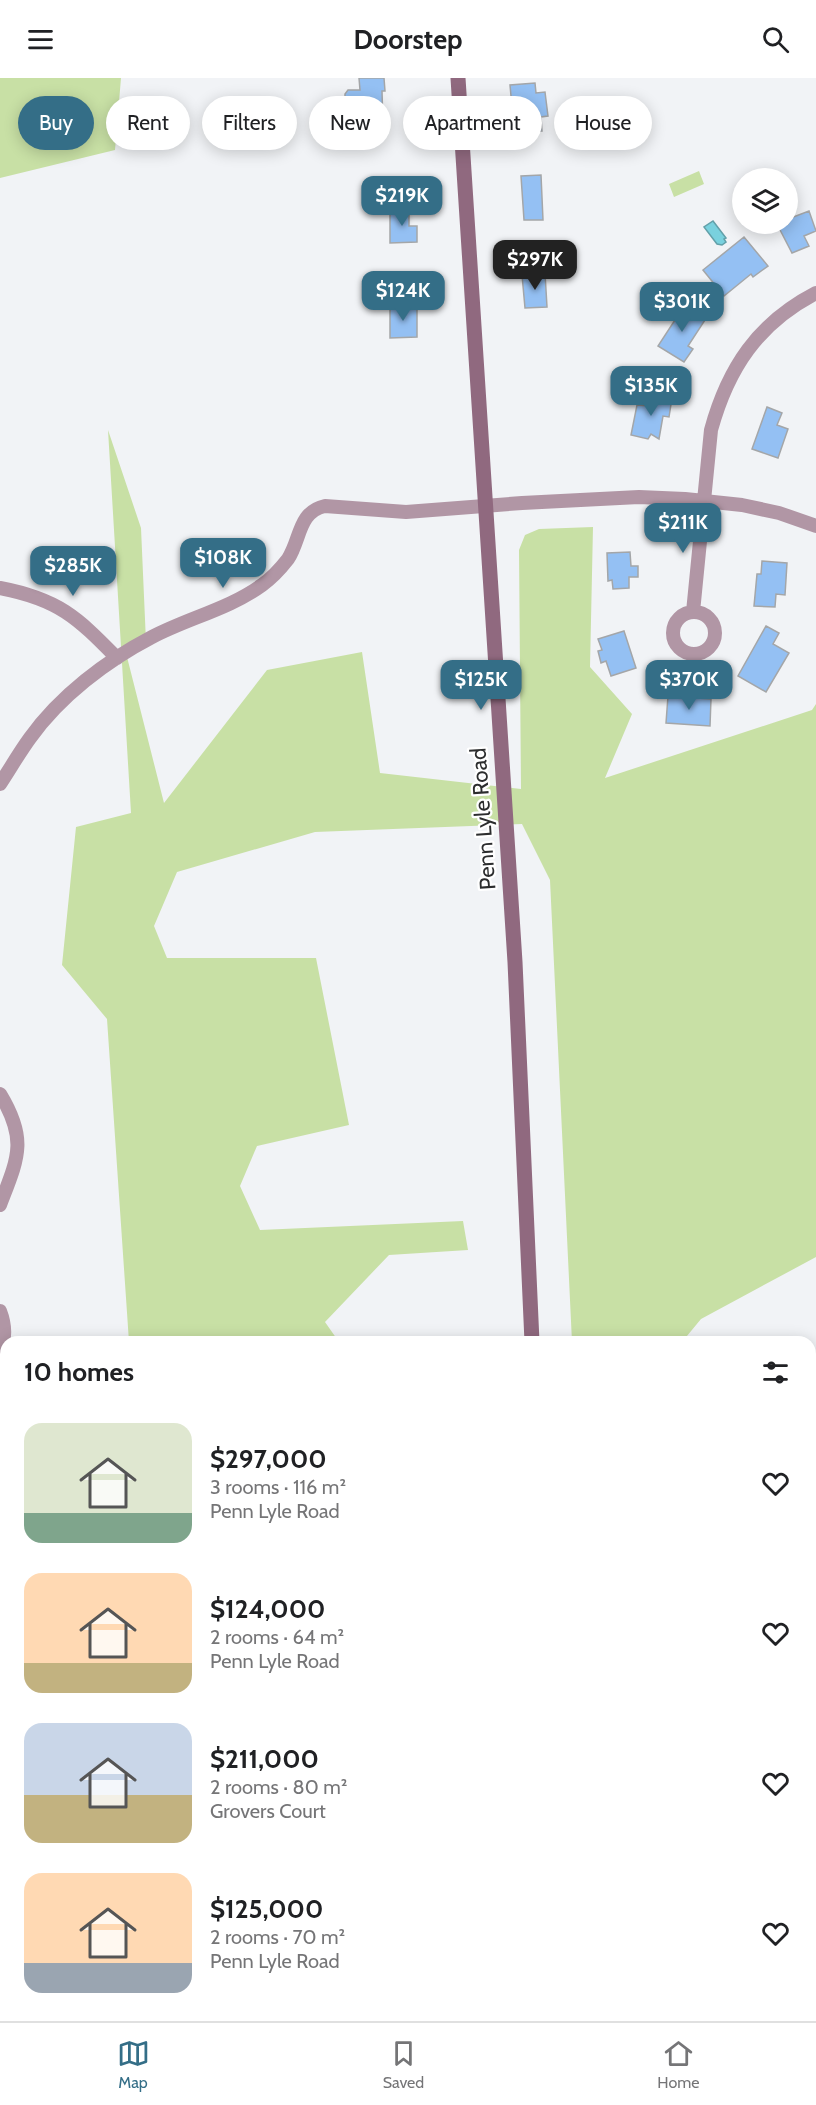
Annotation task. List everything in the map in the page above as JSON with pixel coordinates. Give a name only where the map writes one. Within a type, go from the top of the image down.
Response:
[{"type":"street","name":"Penn Lyle Road","points":[[458,78],[514,962],[532,1336]]},
{"type":"street","points":[[693,612],[711,430],[718,404],[741,358],[758,337],[794,306],[816,293]]},
{"type":"street","points":[[0,784],[31,737],[55,709],[85,682],[117,658],[152,637],[241,598],[269,580],[287,560],[306,517],[313,509],[325,506],[406,512],[639,497],[742,504],[779,513],[816,526]]},
{"type":"street","points":[[0,588],[22,592],[65,610],[83,623],[117,658]]},
{"type":"street","points":[[0,1094],[12,1114],[17,1130],[18,1147],[15,1165],[0,1205]]},
{"type":"street","points":[[0,1311],[4,1336]]},
{"type":"green space","points":[[0,78],[121,78],[120,96],[106,96],[106,150],[115,150],[0,178]]},
{"type":"green space","points":[[699,171],[704,184],[674,197],[669,184]]},
{"type":"green space","points":[[108,430],[141,528],[146,642],[126,653],[164,803],[267,670],[362,652],[380,773],[521,789],[519,550],[525,535],[539,529],[593,527],[590,667],[632,714],[605,778],[812,710],[816,704],[816,1257],[701,1319],[687,1336],[572,1336],[550,880],[522,824],[315,832],[177,872],[154,926],[167,958],[316,958],[349,1125],[257,1146],[240,1186],[260,1230],[463,1221],[468,1250],[389,1255],[325,1322],[335,1336],[129,1336],[107,1019],[62,965],[76,827],[131,813]]},
{"type":"water","points":[[713,221],[726,238],[724,239],[726,242],[722,245],[717,244],[704,227]]},
{"type":"building","points":[[359,78],[384,78],[385,91],[382,91],[382,96],[345,96],[348,90],[360,90]]},
{"type":"building","points":[[535,83],[536,93],[545,92],[548,116],[542,117],[542,96],[511,96],[510,85]]},
{"type":"building","points":[[541,175],[543,220],[524,220],[521,176]]},
{"type":"building","points":[[390,208],[409,208],[409,226],[417,226],[417,242],[390,243]]},
{"type":"building","points":[[809,211],[816,231],[804,236],[809,246],[792,253],[782,234],[798,234],[798,215]]},
{"type":"building","points":[[744,237],[768,266],[753,277],[751,274],[724,296],[703,270]]},
{"type":"building","points":[[545,273],[547,307],[525,308],[522,275]]},
{"type":"building","points":[[680,303],[705,320],[688,346],[693,349],[684,362],[658,346],[675,320],[671,318]]},
{"type":"building","points":[[390,306],[417,306],[417,337],[390,338]]},
{"type":"building","points":[[650,394],[672,398],[669,417],[663,416],[659,439],[651,434],[648,439],[631,435],[637,405],[648,406]]},
{"type":"building","points":[[767,407],[782,413],[777,425],[788,429],[778,458],[752,449]]},
{"type":"building","points":[[630,552],[631,566],[638,566],[638,577],[629,577],[629,588],[613,589],[612,580],[608,581],[607,553]]},
{"type":"building","points":[[762,561],[787,563],[785,595],[776,594],[775,607],[754,606],[757,574],[761,574]]},
{"type":"building","points":[[766,626],[779,633],[773,644],[789,653],[766,692],[738,676]]},
{"type":"building","points":[[624,631],[636,668],[611,676],[606,661],[601,663],[598,651],[602,650],[598,639]]},
{"type":"building","points":[[668,696],[711,699],[710,726],[666,723]]}]
